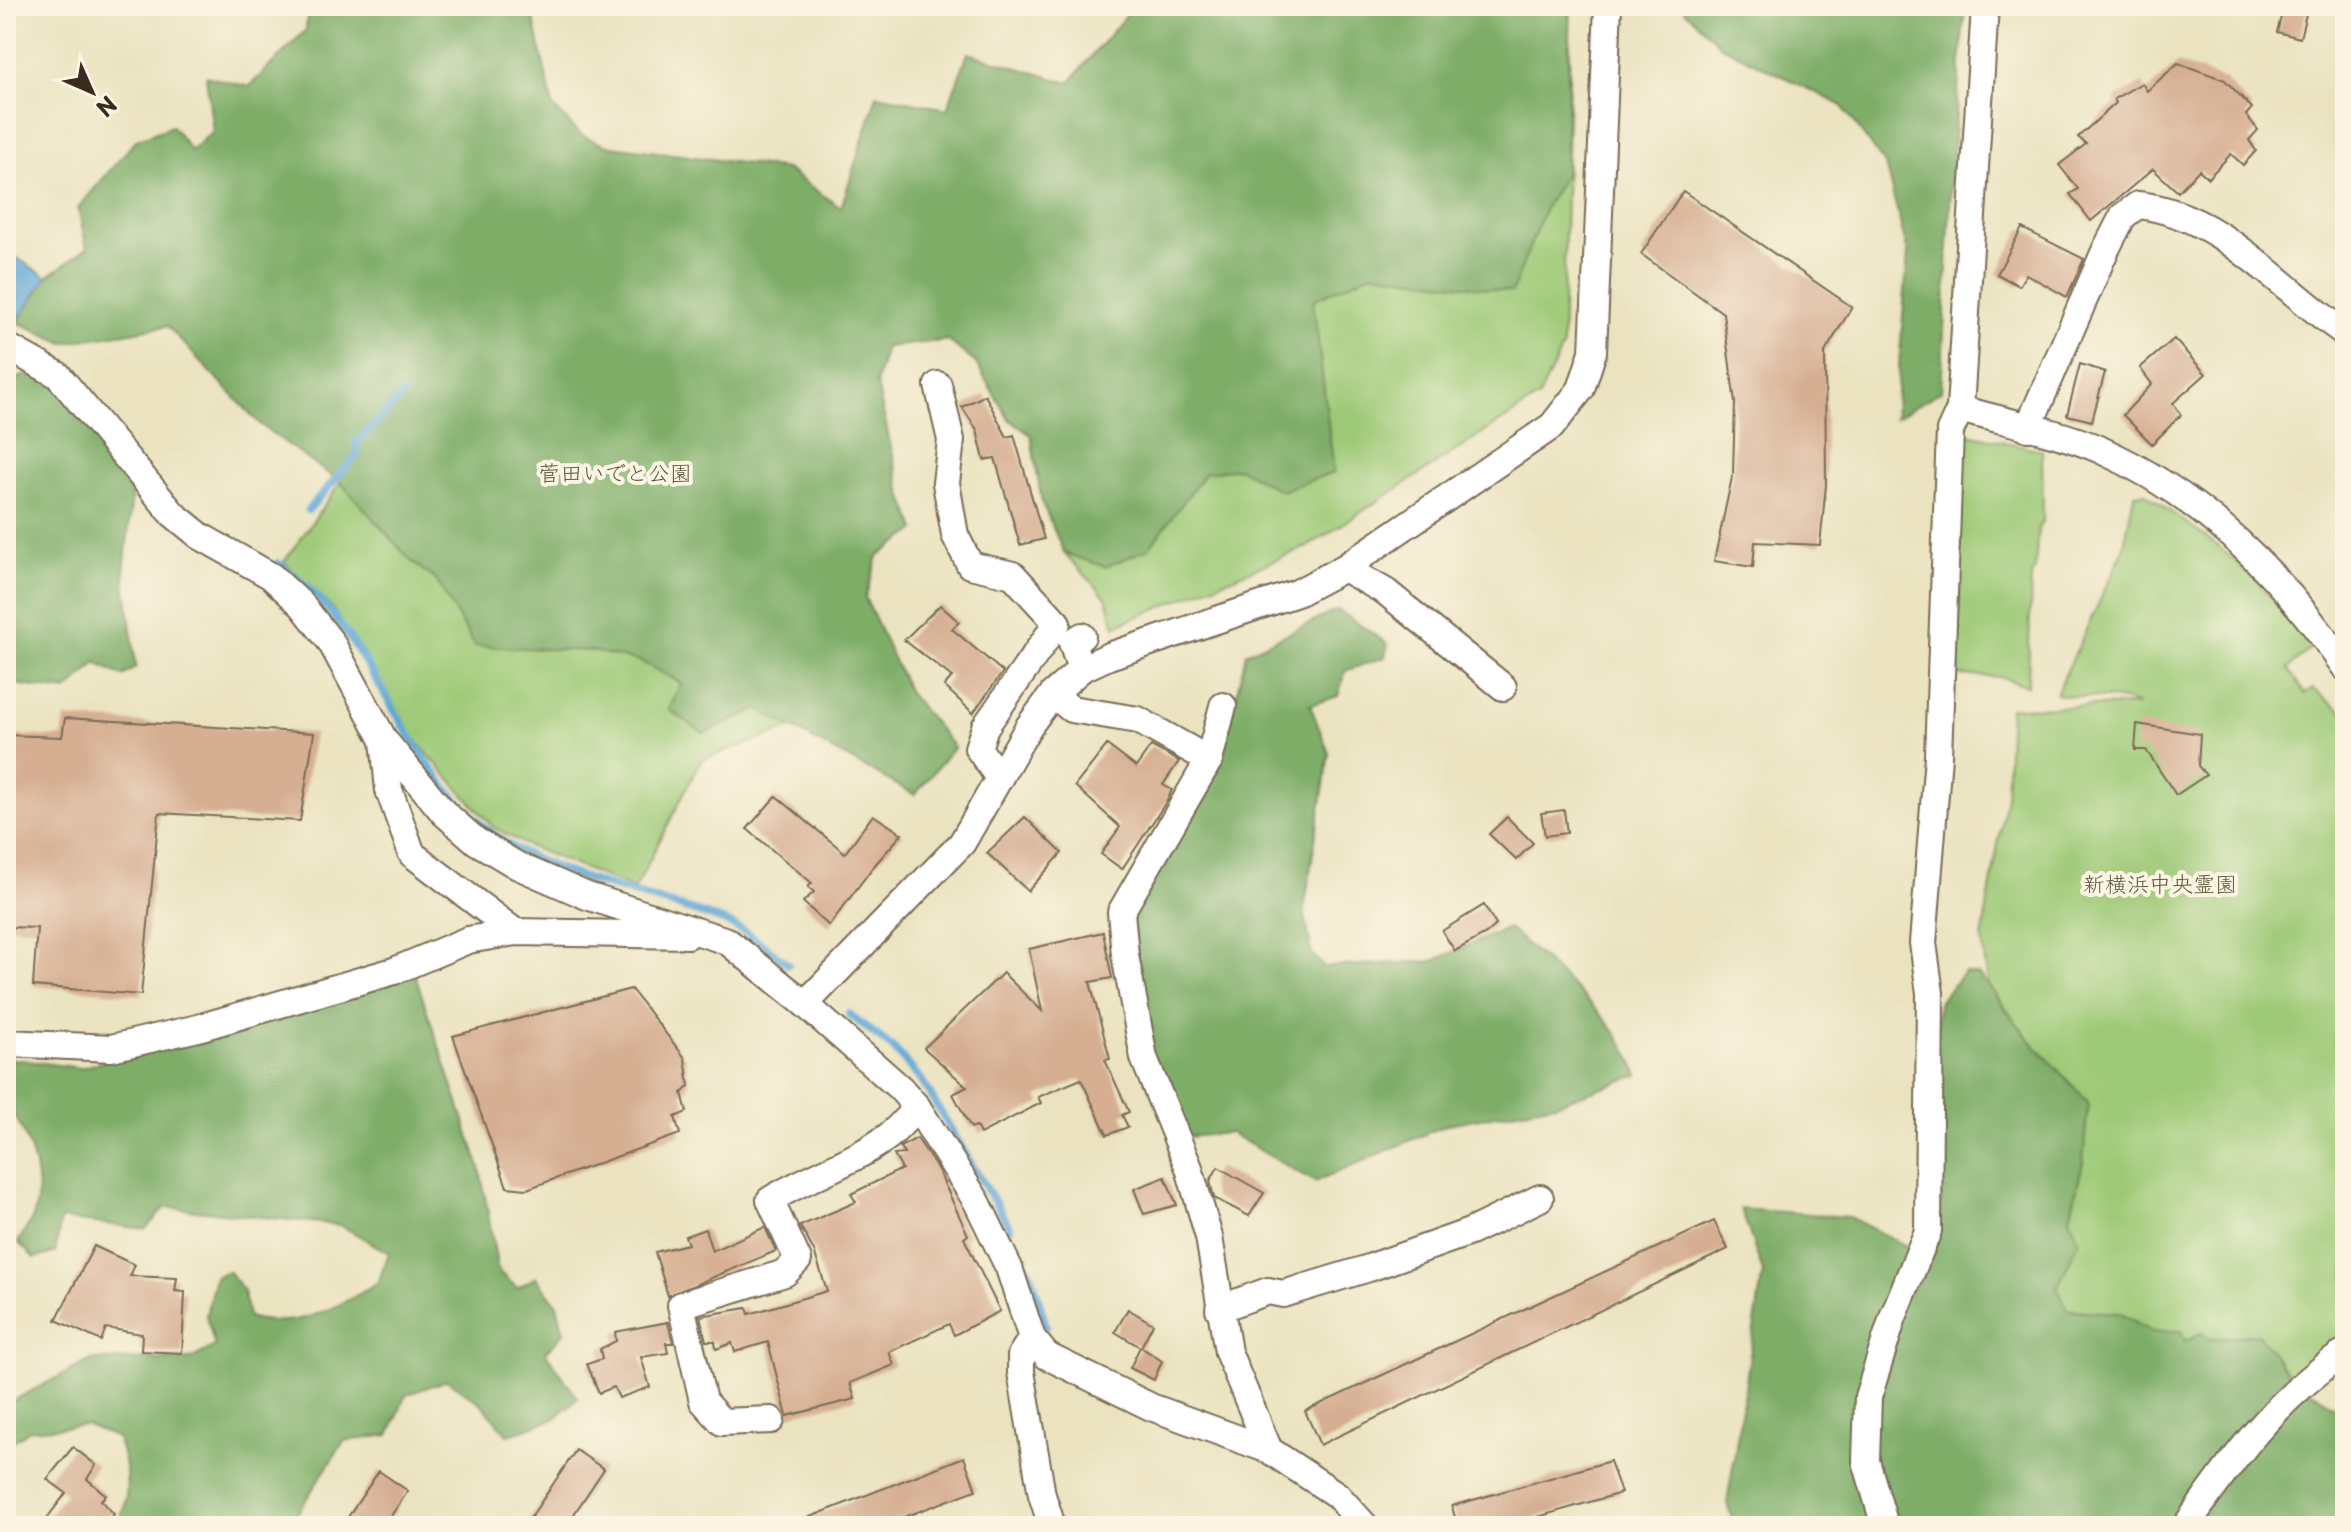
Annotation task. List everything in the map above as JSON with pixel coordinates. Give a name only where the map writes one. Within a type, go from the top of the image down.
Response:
[{"type":"street","points":[[805,1004],[962,843],[1053,694],[1081,669],[1297,593],[1344,568],[1552,426],[1581,389],[1593,352],[1608,6]]},
{"type":"street","points":[[1885,1526],[1866,1461],[1868,1397],[1893,1317],[1928,1231],[1930,993],[1923,943],[1938,756],[1950,431],[1960,409],[1985,6]]},
{"type":"street","points":[[2028,428],[2105,251],[2123,216],[2138,205],[2167,208],[2237,247],[2345,333]]},
{"type":"street","points":[[6,346],[58,375],[173,514],[200,536],[271,576],[302,605],[331,642],[384,740],[444,813],[476,841],[518,866],[587,896],[727,941],[805,1004],[917,1107],[1000,1244],[1032,1338],[1047,1356],[1151,1407],[1269,1450],[1337,1495],[1365,1526]]},
{"type":"street","points":[[938,385],[951,440],[946,483],[955,535],[970,565],[1013,575],[1057,623],[985,727],[978,748],[999,778]]},
{"type":"street","points":[[1960,409],[2100,450],[2177,493],[2239,539],[2307,613],[2345,667]]},
{"type":"street","points":[[1344,568],[1386,592],[1503,687]]},
{"type":"street","points":[[1081,669],[1072,643],[1082,636]]},
{"type":"street","points":[[1053,694],[1071,709],[1138,720],[1209,760]]},
{"type":"street","points":[[1223,706],[1209,760],[1121,912],[1125,955],[1144,1058],[1189,1168],[1209,1237],[1228,1352],[1269,1450]]},
{"type":"street","points":[[384,740],[389,790],[412,854],[515,932]]},
{"type":"street","points":[[6,1043],[111,1048],[198,1028],[394,971],[468,940],[515,932],[679,936],[704,933]]},
{"type":"street","points":[[771,1420],[722,1422],[703,1401],[681,1305],[785,1273],[798,1260],[770,1200],[803,1180],[862,1155],[889,1136],[917,1107]]},
{"type":"street","points":[[1219,1309],[1268,1291],[1283,1294],[1369,1268],[1470,1232],[1540,1198]]},
{"type":"street","points":[[1032,1338],[1021,1355],[1021,1372],[1042,1495],[1052,1526]]},
{"type":"street","points":[[2186,1526],[2239,1450],[2303,1381],[2345,1352]]},
{"type":"green space","name":"菅田いでと公園","points":[[308,6],[531,6],[553,107],[581,135],[604,145],[786,169],[841,208],[877,95],[947,109],[968,53],[1069,83],[1134,6],[1570,6],[1565,175],[1545,208],[1512,292],[1372,273],[1313,300],[1334,472],[1281,491],[1238,468],[1205,473],[1149,548],[1106,567],[1064,553],[1042,502],[1031,435],[1009,419],[976,363],[948,340],[885,347],[876,382],[902,495],[916,530],[878,556],[865,598],[909,693],[954,747],[915,795],[758,709],[704,733],[669,710],[681,683],[640,661],[592,651],[475,646],[436,580],[412,562],[341,483],[261,425],[167,326],[64,343],[17,322],[47,277],[87,248],[78,208],[136,140],[172,126],[191,151],[213,131],[206,76],[249,87],[306,30]]},
{"type":"green space","name":"菅田いでと公園","points":[[1225,6],[1571,6],[1562,348],[1539,397],[1307,547],[1115,626],[1106,597],[1064,553],[1042,502],[1031,435],[1009,419],[976,363],[948,340],[886,347],[876,382],[902,495],[916,530],[878,556],[865,598],[909,693],[811,721],[701,760],[635,889],[528,846],[493,827],[416,741],[332,608],[284,562],[341,482],[551,148],[749,195],[953,224]]},
{"type":"green space","points":[[1680,6],[1965,6],[1952,163],[1941,391],[1895,418],[1908,253],[1885,164],[1841,105],[1721,46]]},
{"type":"green space","points":[[40,369],[95,430],[132,494],[124,573],[136,667],[123,676],[96,663],[67,691],[6,683],[6,383]]},
{"type":"green space","points":[[1968,434],[2042,450],[2043,522],[2038,528],[2035,570],[2031,575],[2028,686],[2001,677],[1959,675],[1960,447]]},
{"type":"green space","name":"新横浜中央霊園","points":[[2145,493],[2218,546],[2257,581],[2311,648],[2288,669],[2305,694],[2313,689],[2345,714],[2345,1340],[2291,1377],[2257,1334],[2184,1341],[2181,1331],[2154,1332],[2119,1313],[2068,1310],[2057,1288],[2079,1241],[2070,1217],[2083,1162],[2029,1039],[1988,985],[1982,939],[2006,796],[2010,708],[2139,705],[2120,699],[2056,694],[2123,551],[2134,494]]},
{"type":"green space","points":[[1338,610],[1388,644],[1385,657],[1345,671],[1338,696],[1310,705],[1329,753],[1304,910],[1312,954],[1324,967],[1433,961],[1508,928],[1601,1015],[1630,1055],[1638,1075],[1555,1104],[1448,1124],[1315,1182],[1230,1133],[1187,1137],[1148,1057],[1130,905],[1221,762],[1246,653]]},
{"type":"green space","points":[[1964,972],[1979,975],[2029,1039],[2088,1102],[2083,1162],[2070,1217],[2079,1241],[2057,1288],[2068,1310],[2119,1313],[2154,1332],[2181,1331],[2185,1341],[2201,1333],[2209,1339],[2258,1334],[2291,1377],[2337,1409],[2345,1408],[2345,1526],[1735,1526],[1727,1504],[1763,1272],[1741,1209],[1849,1217],[1926,1256],[1938,1003]]},
{"type":"green space","points":[[415,975],[480,1168],[498,1271],[517,1288],[536,1277],[557,1305],[564,1333],[545,1352],[578,1398],[554,1419],[508,1435],[481,1403],[447,1380],[406,1395],[389,1435],[344,1441],[289,1526],[117,1526],[125,1504],[127,1482],[117,1438],[87,1425],[30,1430],[6,1446],[6,1404],[91,1360],[191,1359],[215,1346],[206,1315],[215,1277],[228,1271],[243,1290],[248,1317],[283,1321],[300,1319],[332,1308],[378,1283],[389,1253],[340,1225],[165,1207],[146,1229],[61,1219],[55,1253],[34,1258],[18,1242],[34,1214],[38,1188],[34,1160],[24,1134],[12,1111],[6,1111],[6,1058],[80,1068]]},
{"type":"water","points":[[6,251],[47,277],[17,322],[6,318]]},
{"type":"building","points":[[2284,6],[2308,6],[2300,38],[2277,32]]},
{"type":"building","points":[[2178,63],[2225,80],[2252,108],[2246,115],[2258,130],[2249,140],[2256,151],[2243,165],[2231,154],[2208,178],[2199,170],[2178,192],[2153,169],[2091,221],[2070,194],[2078,189],[2059,165],[2086,144],[2078,137],[2116,103],[2114,99],[2142,83],[2147,91]]},
{"type":"building","points":[[1683,191],[1852,307],[1825,352],[1826,485],[1820,545],[1755,542],[1753,567],[1714,561],[1733,473],[1735,403],[1723,313],[1641,254]]},
{"type":"building","points":[[2022,228],[2084,259],[2067,297],[2026,274],[2019,286],[1997,274]]},
{"type":"building","points":[[2174,339],[2206,374],[2173,403],[2181,415],[2152,444],[2123,415],[2152,384],[2140,368]]},
{"type":"building","points":[[2080,364],[2105,372],[2092,421],[2067,415]]},
{"type":"building","points":[[985,395],[1007,437],[1014,435],[1044,539],[1020,545],[995,458],[984,460],[977,430],[962,407]]},
{"type":"building","points":[[940,605],[959,622],[952,629],[1003,672],[973,713],[944,686],[952,677],[904,640]]},
{"type":"building","points":[[65,718],[314,733],[300,821],[159,813],[141,995],[33,986],[37,928],[6,927],[6,735],[62,737]]},
{"type":"building","points":[[2137,724],[2200,734],[2198,766],[2206,775],[2176,795],[2146,750],[2135,750]]},
{"type":"building","points":[[1107,745],[1136,767],[1151,746],[1179,761],[1163,785],[1172,790],[1168,799],[1122,869],[1101,854],[1120,827],[1075,786]]},
{"type":"building","points":[[776,796],[845,853],[873,815],[902,834],[829,926],[803,902],[814,892],[808,887],[812,883],[747,829]]},
{"type":"building","points":[[1564,810],[1567,833],[1545,836],[1541,813]]},
{"type":"building","points":[[1025,817],[1062,853],[1028,891],[987,853]]},
{"type":"building","points":[[1507,817],[1533,843],[1516,860],[1489,834]]},
{"type":"building","points":[[1484,905],[1496,925],[1455,951],[1442,931]]},
{"type":"building","points":[[1103,932],[1112,978],[1090,982],[1110,1059],[1105,1060],[1129,1112],[1122,1115],[1128,1127],[1107,1135],[1081,1079],[1038,1097],[1041,1103],[980,1134],[976,1126],[971,1128],[953,1094],[967,1087],[924,1048],[1003,973],[1042,1011],[1029,949]]},
{"type":"building","points":[[631,989],[685,1058],[689,1086],[682,1093],[687,1112],[675,1117],[680,1134],[527,1189],[507,1187],[453,1036]]},
{"type":"building","points":[[917,1138],[938,1170],[968,1235],[964,1238],[1000,1311],[954,1335],[949,1324],[889,1352],[894,1365],[850,1383],[855,1399],[787,1416],[768,1342],[735,1352],[732,1343],[716,1349],[715,1341],[706,1341],[700,1316],[747,1308],[749,1314],[827,1291],[814,1251],[800,1226],[856,1202],[851,1194],[902,1169],[894,1155],[904,1154],[900,1147]]},
{"type":"building","points":[[1218,1167],[1264,1193],[1249,1216],[1214,1198],[1210,1181]]},
{"type":"building","points":[[1165,1177],[1177,1205],[1144,1214],[1134,1189]]},
{"type":"building","points":[[1714,1221],[1728,1249],[1320,1445],[1305,1411]]},
{"type":"building","points":[[765,1227],[776,1251],[668,1296],[655,1252],[688,1244],[685,1236],[705,1229],[712,1251]]},
{"type":"building","points":[[94,1246],[135,1265],[130,1276],[177,1278],[175,1291],[185,1292],[182,1353],[141,1351],[142,1334],[106,1328],[101,1341],[56,1320]]},
{"type":"building","points":[[1128,1309],[1153,1324],[1141,1347],[1162,1361],[1154,1380],[1130,1368],[1140,1347],[1115,1332]]},
{"type":"building","points":[[668,1322],[673,1343],[666,1343],[668,1353],[641,1357],[650,1387],[619,1398],[614,1387],[599,1393],[587,1364],[602,1359],[600,1349],[616,1341],[615,1332]]},
{"type":"building","points":[[73,1447],[96,1465],[87,1479],[106,1495],[101,1500],[114,1514],[105,1526],[41,1526],[66,1493],[47,1479]]},
{"type":"building","points":[[576,1450],[604,1469],[566,1526],[525,1526]]},
{"type":"building","points":[[964,1457],[976,1490],[880,1526],[787,1526]]},
{"type":"building","points":[[1610,1461],[1621,1493],[1506,1526],[1457,1526],[1452,1506]]},
{"type":"building","points":[[379,1471],[408,1491],[384,1526],[342,1526]]},
{"type":"waterway","points":[[308,510],[357,455],[356,443],[403,395]]},
{"type":"waterway","points":[[278,563],[311,591],[339,623],[432,770],[459,803],[491,833],[515,849],[572,874],[732,925],[788,964]]},
{"type":"waterway","points":[[849,1014],[893,1048],[922,1081],[1010,1228]]},
{"type":"waterway","points":[[1016,1248],[1032,1277],[1046,1326]]}]
